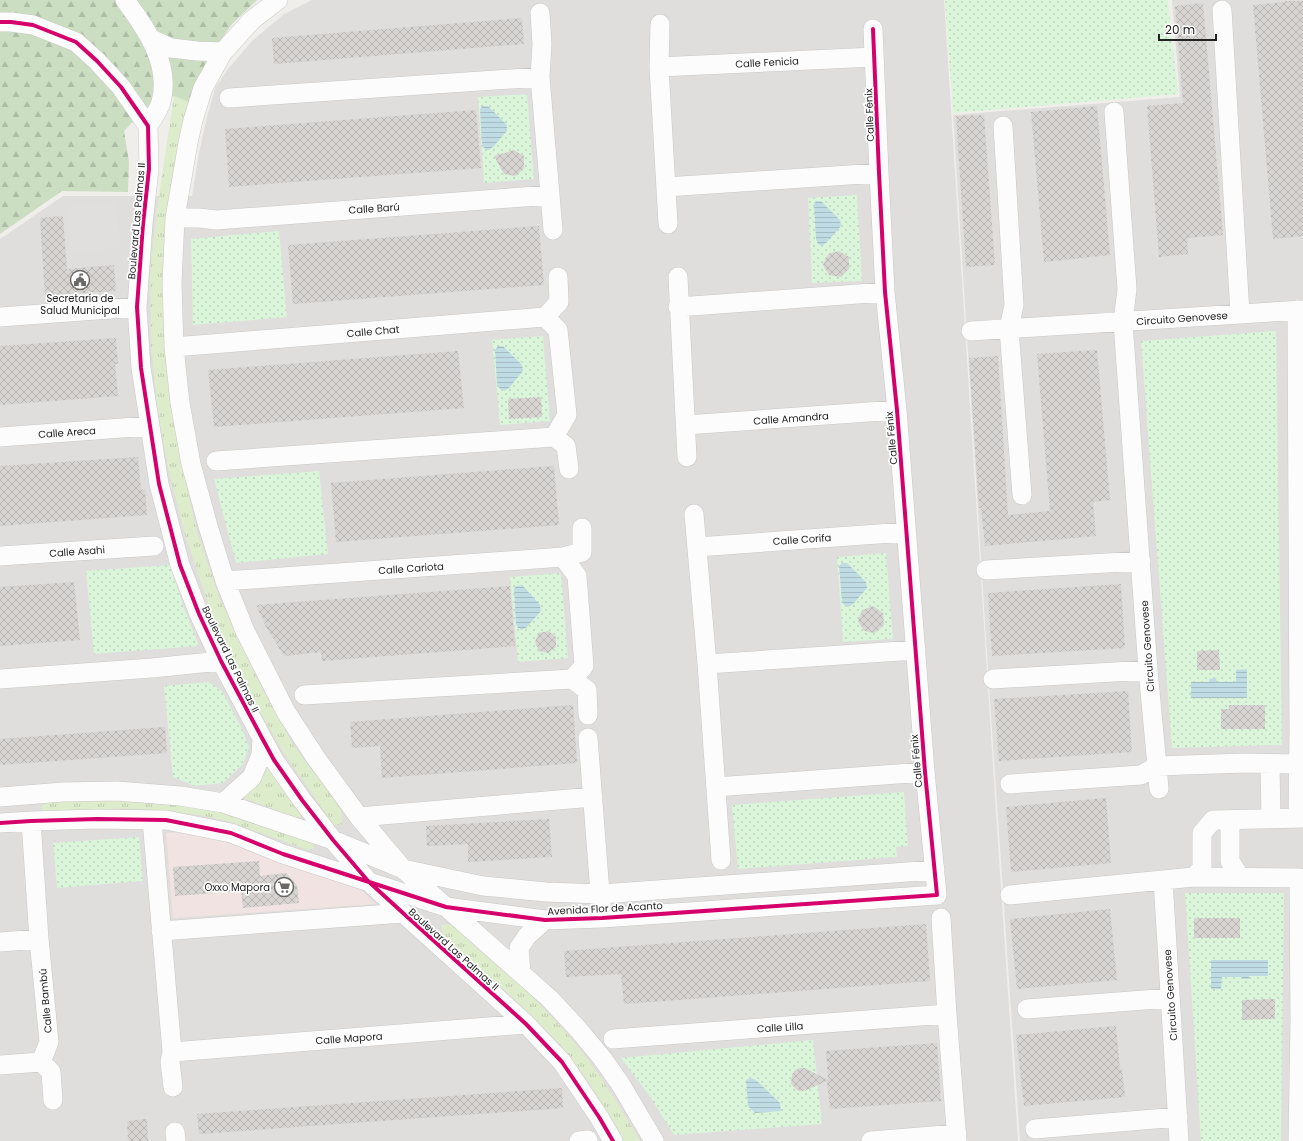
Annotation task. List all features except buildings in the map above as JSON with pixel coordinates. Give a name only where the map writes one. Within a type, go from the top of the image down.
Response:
[{"type":"street","name":"Boulevard Las Palmas II","points":[[125,0],[151,39],[160,60],[163,84],[161,102],[151,120],[149,170],[143,224],[130,307],[141,368],[142,427],[159,484],[180,565],[199,614],[221,661],[274,760],[332,840],[368,881],[526,1024],[562,1062],[599,1116],[613,1141]]},
{"type":"street","points":[[278,0],[252,20],[222,52],[203,88],[193,120],[188,143],[175,218],[172,283],[174,347],[180,403],[191,464],[225,581],[245,631],[286,712],[316,758],[359,817],[403,869],[549,998],[602,1058],[621,1085],[654,1141]]},
{"type":"street","points":[[1222,10],[1240,314]]},
{"type":"street","points":[[540,12],[542,44],[540,77],[553,230]]},
{"type":"street","points":[[0,22],[33,25],[76,42],[97,61],[151,120]]},
{"type":"street","points":[[660,24],[659,67],[668,224]]},
{"type":"street","name":"Calle Fénix","points":[[873,29],[885,292],[925,772],[937,896]]},
{"type":"street","points":[[151,39],[171,48],[222,52]]},
{"type":"street","name":"Calle Fenicia","points":[[659,67],[874,57]]},
{"type":"street","points":[[229,98],[540,77]]},
{"type":"street","points":[[971,331],[1123,322],[1127,289],[1114,112]]},
{"type":"street","points":[[1003,126],[1014,306],[1009,329],[1022,495]]},
{"type":"street","points":[[666,187],[879,173]]},
{"type":"street","name":"Calle Barú","points":[[175,218],[216,220],[550,195]]},
{"type":"street","points":[[554,437],[567,415],[558,330],[545,317],[559,302],[558,277]]},
{"type":"street","points":[[678,277],[678,307],[687,457]]},
{"type":"street","points":[[678,307],[885,292]]},
{"type":"street","points":[[0,317],[130,307]]},
{"type":"street","name":"Circuito Genovese","points":[[1159,789],[1148,670],[1123,322],[1300,310],[1301,730],[1299,764],[1301,818]]},
{"type":"street","name":"Calle Chat","points":[[174,347],[545,317]]},
{"type":"street","name":"Calle Amandra","points":[[686,425],[896,410]]},
{"type":"street","name":"Calle Areca","points":[[0,437],[142,427]]},
{"type":"street","points":[[216,461],[554,437],[566,446],[569,469]]},
{"type":"street","points":[[694,514],[707,664],[721,860]]},
{"type":"street","name":"Calle Cariota","points":[[225,581],[563,557],[582,552],[582,528]]},
{"type":"street","name":"Calle Corifa","points":[[697,546],[906,532]]},
{"type":"street","name":"Calle Asahi","points":[[0,556],[154,546]]},
{"type":"street","points":[[563,557],[577,576],[584,666],[572,679]]},
{"type":"street","points":[[986,570],[1141,561]]},
{"type":"street","points":[[707,664],[916,650]]},
{"type":"street","points":[[0,679],[152,668],[221,661]]},
{"type":"street","points":[[993,679],[1148,670]]},
{"type":"street","points":[[304,695],[572,679],[587,690],[588,715]]},
{"type":"street","points":[[223,803],[252,777],[261,755],[262,738]]},
{"type":"street","points":[[588,738],[602,918]]},
{"type":"street","points":[[1010,784],[1142,775],[1157,766],[1244,763],[1299,764]]},
{"type":"street","points":[[1270,764],[1271,818]]},
{"type":"street","points":[[716,787],[925,772]]},
{"type":"street","name":"Avenida Flor de Acanto","points":[[0,797],[63,792],[117,791],[180,796],[223,803],[332,840],[403,869],[483,886],[546,892],[601,894],[935,870]]},
{"type":"street","points":[[359,817],[593,798]]},
{"type":"street","name":"Avenida Flor de Acanto","points":[[0,823],[97,818],[166,820],[231,834],[284,854],[446,907],[545,920],[602,918],[937,896]]},
{"type":"street","points":[[1198,869],[1202,833],[1213,820],[1301,818]]},
{"type":"street","points":[[152,820],[172,1052],[170,1062],[173,1087]]},
{"type":"street","points":[[1230,820],[1235,869]]},
{"type":"street","name":"Calle Bambú","points":[[31,821],[39,939],[49,1042],[41,1062]]},
{"type":"street","points":[[1010,895],[1163,880],[1198,869],[1235,869],[1299,878],[1301,914],[1299,1134]]},
{"type":"street","name":"Circuito Genovese","points":[[1163,880],[1179,1141]]},
{"type":"street","points":[[161,931],[403,914]]},
{"type":"street","points":[[871,1141],[957,1137],[941,918]]},
{"type":"street","points":[[521,972],[520,948],[527,936],[545,920]]},
{"type":"street","points":[[0,942],[39,939]]},
{"type":"street","points":[[1027,1009],[1170,998]]},
{"type":"street","name":"Calle Lilla","points":[[614,1040],[947,1014]]},
{"type":"street","name":"Calle Mapora","points":[[172,1052],[526,1024]]},
{"type":"street","points":[[0,1065],[41,1062],[50,1072],[53,1100]]},
{"type":"street","points":[[1035,1129],[1178,1117]]},
{"type":"shaded area","points":[[312,0],[944,0],[1018,1141],[0,1141],[0,239],[63,196],[192,196],[199,153],[215,88],[228,69],[252,41],[284,14]]},
{"type":"shaded area","points":[[1172,0],[1303,0],[1303,1141],[1020,1141],[989,686],[953,115],[1180,97]]},
{"type":"shaded area","points":[[116,203],[120,248],[71,252],[67,207]]},
{"type":"shaded area","points":[[186,832],[233,844],[360,889],[376,904],[173,918],[166,833]]},
{"type":"green space","points":[[0,0],[257,0],[232,24],[207,60],[191,103],[174,96],[154,100],[124,131],[129,162],[128,192],[62,191],[0,234]]},
{"type":"green space","points":[[945,0],[1168,0],[1178,94],[953,113]]},
{"type":"green space","points":[[527,94],[534,179],[484,183],[478,97]]},
{"type":"green space","points":[[174,96],[191,103],[164,274],[164,342],[171,404],[182,465],[197,532],[221,602],[256,677],[294,746],[341,808],[342,825],[334,825],[285,755],[244,684],[209,606],[185,535],[168,467],[157,406],[151,344],[150,275],[157,208]]},
{"type":"green space","points":[[857,195],[862,281],[812,283],[808,198]]},
{"type":"green space","points":[[279,231],[287,317],[193,325],[191,239]]},
{"type":"green space","points":[[1276,331],[1282,745],[1172,748],[1141,341]]},
{"type":"green space","points":[[543,336],[550,421],[500,425],[492,340]]},
{"type":"green space","points":[[319,471],[328,554],[236,563],[214,479]]},
{"type":"green space","points":[[886,553],[893,639],[843,642],[837,557]]},
{"type":"green space","points":[[170,565],[184,608],[199,646],[94,654],[86,571]]},
{"type":"green space","points":[[561,573],[568,658],[518,662],[510,577]]},
{"type":"green space","points":[[209,682],[222,691],[241,727],[249,747],[243,764],[223,783],[195,786],[173,777],[164,686]]},
{"type":"green space","points":[[266,763],[304,817],[295,817],[241,797],[250,791],[257,783]]},
{"type":"green space","points":[[904,792],[908,846],[896,847],[897,857],[738,869],[732,805]]},
{"type":"green space","points":[[120,800],[185,804],[232,814],[311,842],[315,847],[308,850],[230,822],[182,812],[113,808],[45,813],[41,807],[48,802]]},
{"type":"green space","points":[[139,837],[143,881],[57,888],[53,843]]},
{"type":"green space","points":[[1185,893],[1284,893],[1281,1141],[1201,1141]]},
{"type":"green space","points":[[452,924],[518,983],[564,1030],[587,1058],[603,1081],[640,1141],[624,1141],[591,1085],[553,1038],[507,993],[443,936],[441,925]]},
{"type":"green space","points":[[813,1040],[822,1124],[674,1135],[651,1098],[621,1058]]},
{"type":"water","points":[[483,106],[488,106],[507,125],[507,131],[493,147],[488,150],[484,148],[482,144],[480,109]]},
{"type":"water","points":[[816,201],[821,201],[840,220],[841,226],[822,246],[818,244],[816,239],[814,204]]},
{"type":"water","points":[[498,346],[503,346],[522,365],[523,371],[509,388],[504,391],[500,389],[497,384],[495,350]]},
{"type":"water","points":[[842,563],[847,563],[866,582],[867,588],[853,604],[848,607],[844,605],[842,601],[839,566]]},
{"type":"water","points":[[522,585],[540,605],[541,611],[527,627],[522,630],[518,628],[516,624],[514,589],[516,586]]},
{"type":"water","points":[[1247,669],[1247,698],[1191,698],[1191,682],[1209,682],[1209,679],[1216,678],[1217,682],[1236,682],[1236,670]]},
{"type":"water","points":[[1211,960],[1268,960],[1268,976],[1249,976],[1249,979],[1242,979],[1242,977],[1222,977],[1221,989],[1211,989]]},
{"type":"water","points":[[751,1078],[757,1081],[780,1103],[781,1111],[755,1113],[748,1106],[746,1080]]},
{"type":"cycle path","points":[[0,22],[33,25],[76,42],[97,61],[121,87],[148,126],[149,169],[143,224],[137,307],[141,368],[159,484],[180,565],[199,614],[221,661],[274,760],[302,800],[333,840],[368,881],[526,1024],[562,1062],[599,1117],[613,1141]]},
{"type":"cycle path","points":[[0,823],[97,819],[166,820],[231,833],[283,854],[446,907],[545,920],[602,918],[937,895],[925,772],[897,410],[885,292],[873,29]]},
{"type":"place","name":"Secretaría de Salud Municipal","points":[[80,280]]},
{"type":"place","name":"Oxxo Mapora","points":[[284,887]]}]
